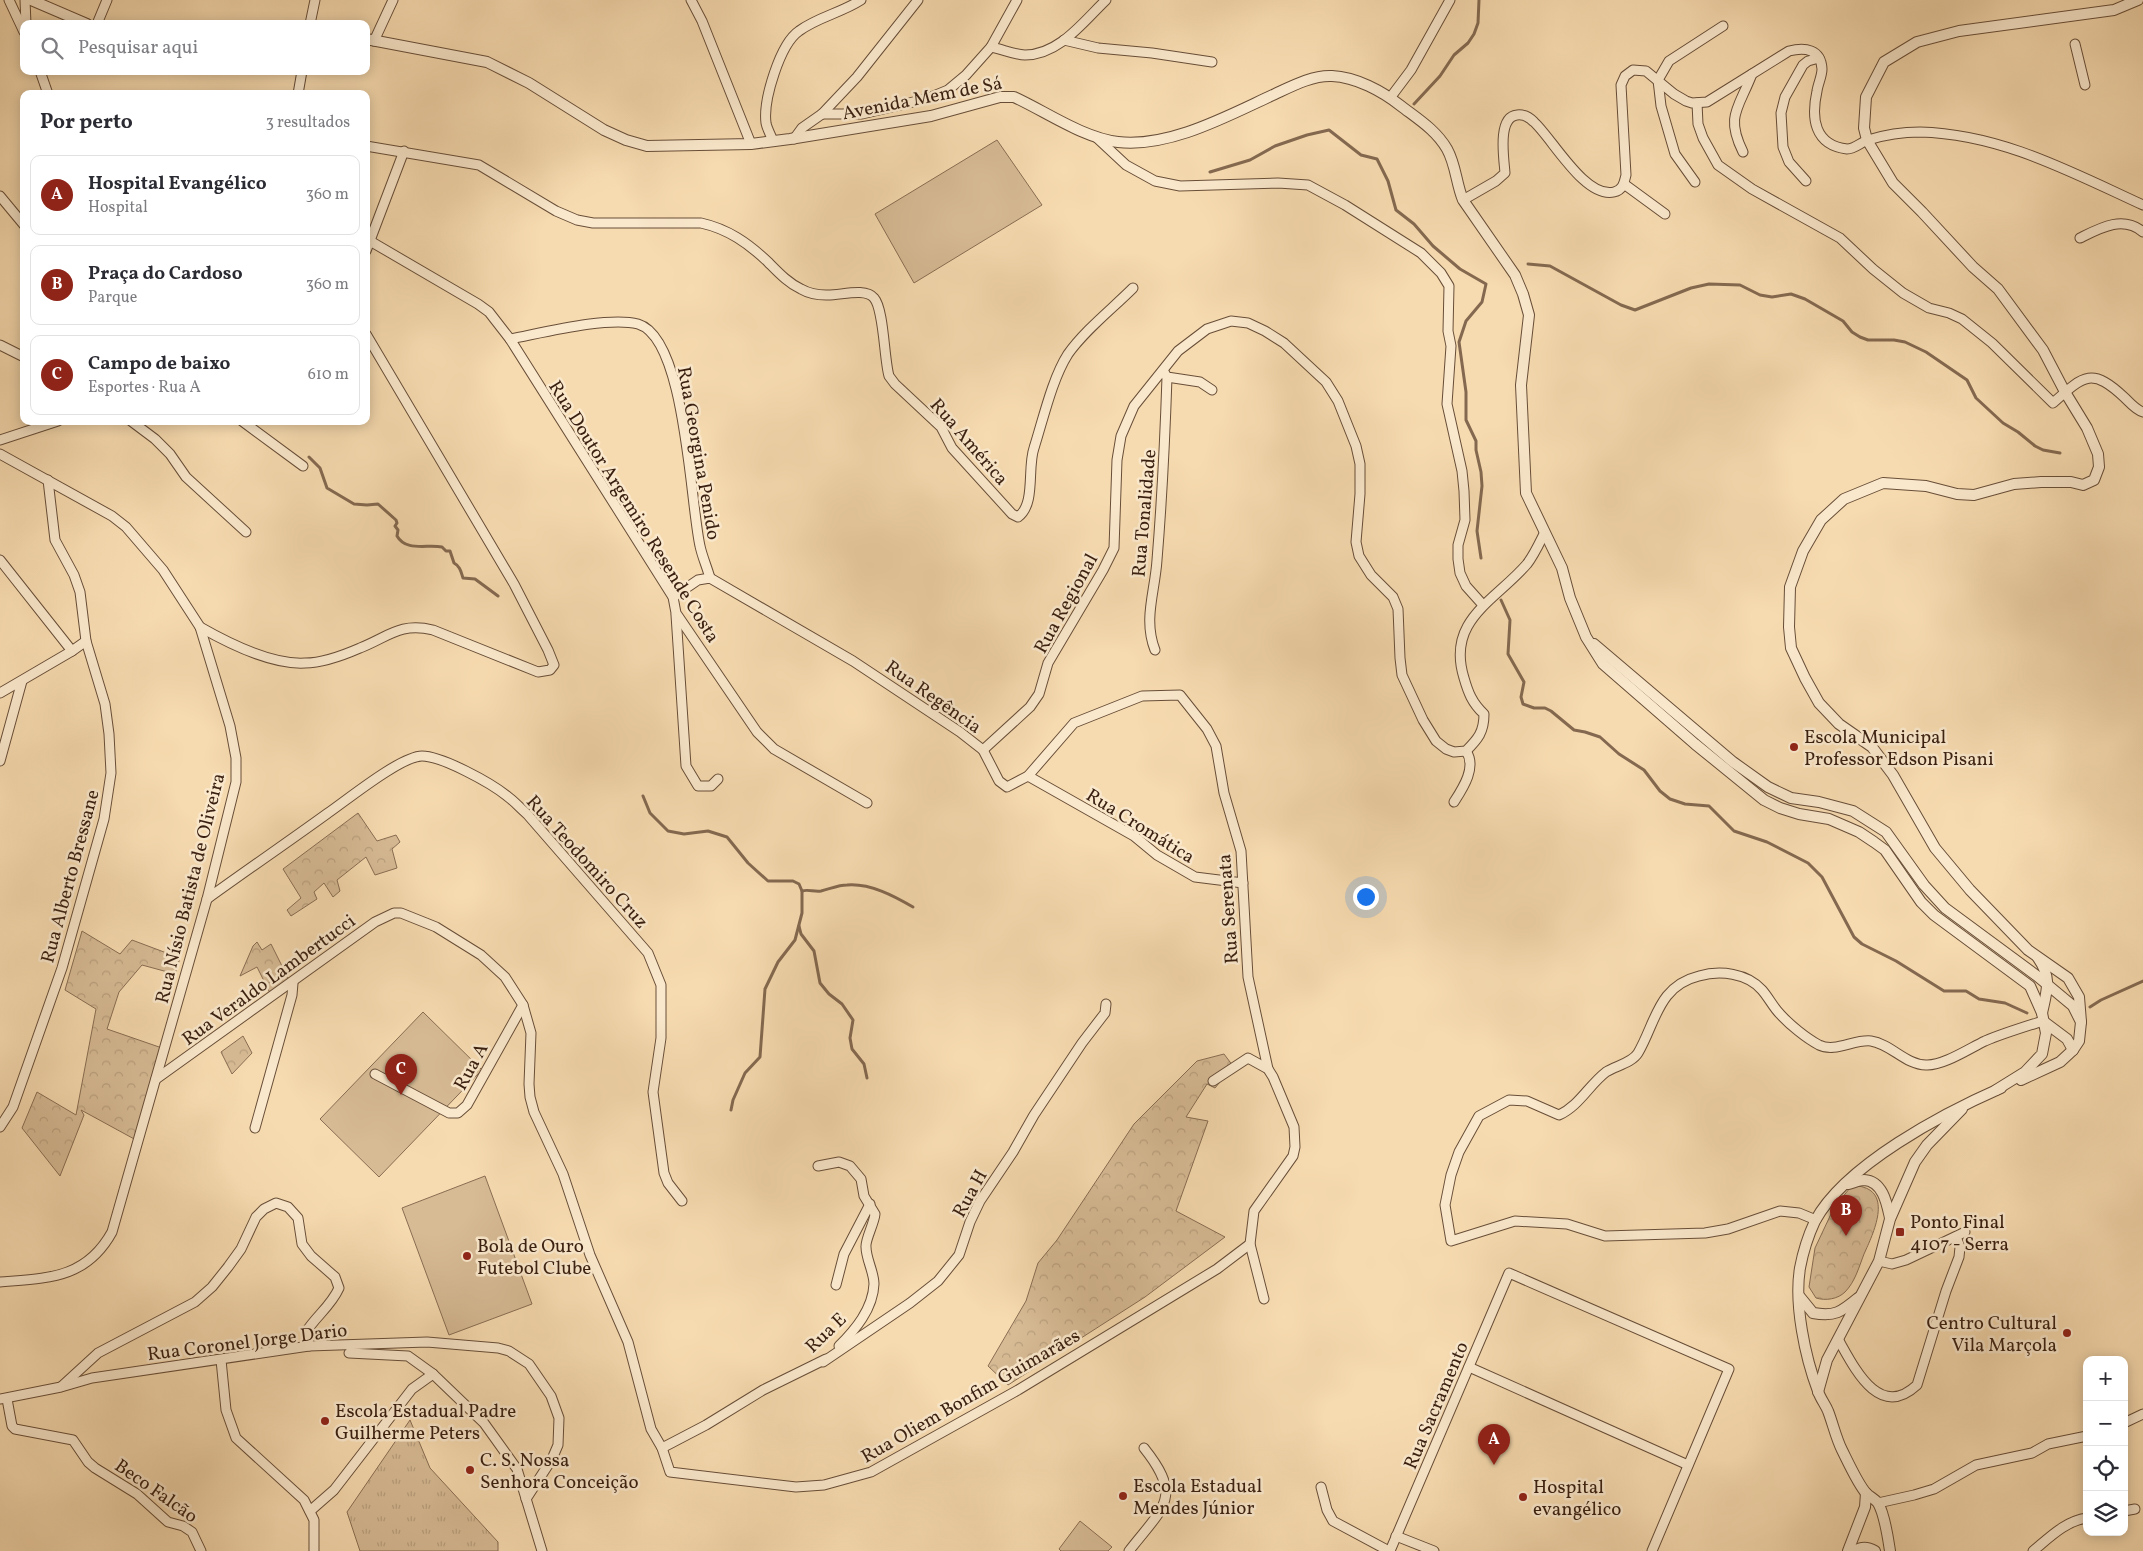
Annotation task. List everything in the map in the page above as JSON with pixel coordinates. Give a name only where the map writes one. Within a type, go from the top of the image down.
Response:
[{"type":"street","points":[[8,0],[20,24]]},
{"type":"street","points":[[25,0],[26,20]]},
{"type":"street","points":[[31,0],[78,20]]},
{"type":"street","points":[[99,20],[107,0]]},
{"type":"street","points":[[311,20],[315,0]]},
{"type":"street","points":[[370,40],[393,0]]},
{"type":"street","points":[[691,0],[702,20],[751,144]]},
{"type":"street","points":[[773,141],[766,123],[767,104],[781,54],[787,42],[813,22],[849,8],[861,0]]},
{"type":"street","points":[[794,139],[802,128],[822,114],[857,77],[918,0]]},
{"type":"street","points":[[822,114],[862,114],[926,99],[948,90],[966,75],[991,47],[1017,0]]},
{"type":"street","points":[[991,47],[1023,55],[1040,53],[1064,40],[1106,0]]},
{"type":"street","points":[[1390,98],[1411,70],[1450,0]]},
{"type":"street","points":[[1996,1090],[2051,1066],[2068,1056],[2079,1041],[2081,1022],[2079,997],[2068,978],[2036,955],[2003,926],[1948,864],[1936,848],[1893,775],[1872,747],[1839,724],[1819,703],[1804,678],[1792,648],[1789,627],[1790,587],[1803,551],[1820,520],[1844,500],[1883,483],[1926,486],[1957,494],[1974,495],[2014,484],[2042,482],[2083,485],[2094,480],[2099,466],[2098,454],[2087,428],[2043,350],[1998,289],[1973,267],[1893,183],[1867,140],[1864,128],[1866,97],[1884,62],[1917,42],[1959,31],[2114,10],[2138,0]]},
{"type":"street","points":[[1695,182],[1675,154],[1661,106],[1658,80],[1669,61],[1723,26]]},
{"type":"street","name":"Avenida Mem de Sá","points":[[370,40],[487,62],[529,83],[604,130],[626,140],[647,146],[751,144],[794,139],[931,116],[1000,97],[1014,97],[1095,136],[1126,165],[1155,181],[1180,186],[1278,183],[1308,185],[1345,204],[1421,253],[1441,273],[1449,286],[1448,331],[1451,346],[1447,404],[1462,471],[1464,491],[1465,520],[1458,545],[1459,566],[1466,586],[1483,605]]},
{"type":"street","points":[[1064,40],[1098,48],[1152,52],[1212,62]]},
{"type":"street","points":[[2075,44],[2085,85]]},
{"type":"street","points":[[1463,200],[1496,181],[1505,173],[1503,144],[1505,127],[1508,119],[1514,115],[1524,114],[1534,122],[1571,167],[1590,185],[1609,193],[1619,191],[1624,184],[1626,175],[1621,85],[1625,76],[1633,70],[1646,71],[1686,101],[1707,102],[1789,52],[1801,48],[1813,50],[1819,58],[1822,70],[1816,92],[1814,118],[1821,135],[1838,147],[1850,149],[1867,140],[1907,132],[1936,133],[1986,140],[2033,155],[2143,205]]},
{"type":"street","points":[[1806,182],[1789,162],[1783,146],[1781,113],[1784,97],[1803,65],[1808,61],[1819,58]]},
{"type":"street","points":[[1743,152],[1734,131],[1734,117],[1738,103],[1752,74]]},
{"type":"street","points":[[41,75],[47,90]]},
{"type":"street","points":[[299,90],[301,75]]},
{"type":"street","points":[[1095,136],[1117,142],[1166,139],[1220,119],[1294,85],[1322,76],[1347,78],[1390,98],[1428,126],[1448,150],[1463,200],[1515,275],[1529,315],[1522,385],[1526,493],[1544,534],[1562,568],[1570,598],[1586,637],[1606,661],[1695,744],[1764,800],[1799,814],[1829,818],[1859,832],[1874,842],[1884,850],[1921,902],[1934,914],[2030,986],[2046,1033],[2042,1054],[2025,1072],[1966,1106],[1940,1117],[1864,1168],[1832,1198],[1816,1220],[1806,1242],[1800,1269],[1800,1296],[1802,1328],[1807,1359],[1842,1451],[1866,1493],[1878,1503],[1890,1551]]},
{"type":"street","points":[[1697,103],[1700,131],[1718,165],[1752,189],[1840,238],[1872,269],[1903,293],[1930,308],[1962,319],[1992,344],[2053,403],[2084,379],[2092,377],[2106,381],[2141,412]]},
{"type":"street","points":[[370,147],[404,151],[370,241]]},
{"type":"street","name":"Rua América","points":[[404,151],[479,165],[556,211],[577,220],[593,223],[701,223],[716,226],[750,245],[778,272],[799,288],[824,295],[869,294],[876,300],[879,307],[889,376],[942,427],[952,448],[1012,514],[1018,517],[1024,513],[1028,505],[1032,454],[1059,371],[1069,354],[1133,288]]},
{"type":"street","points":[[1624,184],[1665,214]]},
{"type":"street","points":[[0,196],[20,220]]},
{"type":"street","points":[[2080,238],[2111,224],[2128,223],[2143,232]]},
{"type":"street","name":"Rua Doutor Argemiro Resende Costa","points":[[370,241],[489,312],[510,339],[673,597],[676,613],[757,732],[774,749],[867,804]]},
{"type":"street","name":"Rua Georgina Penido","points":[[510,339],[575,326],[626,321],[641,325],[650,330],[660,344],[675,382],[690,467],[700,546],[710,578]]},
{"type":"street","name":"Rua Regional","points":[[983,750],[1030,707],[1040,694],[1048,663],[1114,548],[1117,460],[1121,436],[1134,406],[1164,373],[1178,351],[1207,329],[1231,321],[1248,323],[1265,331],[1303,359],[1326,382],[1345,415],[1360,464],[1360,494],[1356,542],[1359,556],[1371,574],[1393,597],[1398,609],[1402,675],[1422,720],[1436,741],[1446,749],[1454,752],[1466,751]]},
{"type":"street","points":[[200,627],[220,638],[270,658],[304,664],[329,659],[361,648],[404,628],[419,626],[538,672],[550,670],[554,665],[518,592],[370,341]]},
{"type":"street","points":[[0,345],[20,355]]},
{"type":"street","points":[[1164,373],[1200,382],[1212,390]]},
{"type":"street","name":"Rua Tonalidade","points":[[1156,650],[1149,635],[1151,595],[1157,562],[1164,467],[1164,373]]},
{"type":"street","points":[[0,440],[46,425]]},
{"type":"street","points":[[136,425],[155,439],[170,454],[186,477],[246,532]]},
{"type":"street","points":[[248,425],[304,466]]},
{"type":"street","name":"Rua Nísio Batista de Oliveira","points":[[0,454],[112,516],[126,528],[163,570],[200,627],[226,710],[236,758],[236,782],[207,899],[112,1232],[103,1248],[92,1260],[79,1268],[48,1278],[0,1282]]},
{"type":"street","name":"Rua Alberto Bressane","points":[[0,1127],[13,1107],[62,968],[104,819],[111,773],[105,704],[86,641],[80,592],[74,574],[55,540],[48,480]]},
{"type":"street","points":[[1454,802],[1465,784],[1470,770],[1470,755],[1466,751],[1480,737],[1484,727],[1484,714],[1476,707],[1469,696],[1459,656],[1461,640],[1468,626],[1483,605],[1527,564],[1544,534]]},
{"type":"street","points":[[0,560],[72,651]]},
{"type":"street","points":[[673,597],[698,580],[710,578]]},
{"type":"street","name":"Rua Regência","points":[[710,578],[876,676],[960,732],[983,750],[999,781],[1007,787],[1028,776],[1074,723],[1142,696],[1180,695],[1207,729],[1216,746]]},
{"type":"street","points":[[676,613],[686,766],[698,786],[711,786],[718,780]]},
{"type":"street","points":[[0,693],[86,641]]},
{"type":"street","points":[[1606,661],[1733,762],[1768,787],[1791,798],[1828,804],[1853,811],[1886,832],[1924,885],[1945,908],[2047,984],[2073,1006],[2081,1022]]},
{"type":"street","points":[[0,761],[22,681]]},
{"type":"street","name":"Rua Serenata","points":[[1216,746],[1224,793],[1241,851],[1248,976],[1268,1069],[1294,1127],[1295,1147],[1293,1156],[1254,1211],[1250,1244]]},
{"type":"street","name":"Rua Teodomiro Cruz","points":[[207,899],[363,788],[410,759],[421,756],[438,760],[470,773],[507,795],[527,814],[648,953],[661,985],[661,1038],[653,1092],[661,1155],[668,1183],[682,1201]]},
{"type":"street","name":"Rua Cromática","points":[[1028,776],[1134,836],[1157,855],[1195,877],[1243,883]]},
{"type":"street","name":"Rua Veraldo Lambertucci","points":[[156,1079],[375,922],[401,913]]},
{"type":"street","name":"Rua Oliem Bonfim Guimarães","points":[[401,913],[436,927],[481,955],[505,978],[523,1005],[531,1033],[529,1084],[534,1112],[563,1174],[590,1255],[628,1342],[651,1429],[662,1448],[670,1472],[796,1487],[824,1485],[871,1472],[1018,1390],[1217,1269],[1250,1244]]},
{"type":"street","points":[[2036,955],[2048,974],[2042,1017]]},
{"type":"street","points":[[1816,1220],[1799,1213],[1780,1211],[1728,1229],[1705,1233],[1605,1236],[1567,1224],[1515,1221],[1451,1241],[1445,1205],[1451,1176],[1459,1152],[1479,1116],[1509,1100],[1527,1101],[1559,1115],[1573,1107],[1606,1072],[1637,1054],[1655,1014],[1669,992],[1698,976],[1717,973],[1740,976],[1752,982],[1761,989],[1780,1015],[1821,1046],[1830,1048],[1868,1040],[1879,1042],[1911,1061],[1926,1066],[1947,1059],[2042,1017]]},
{"type":"street","points":[[255,1128],[292,995],[292,983]]},
{"type":"street","name":"Rua H","points":[[823,1362],[910,1303],[938,1281],[959,1255],[970,1222],[980,1201],[1013,1152],[1034,1115],[1082,1043],[1105,1013],[1106,1004]]},
{"type":"street","name":"Rua A","points":[[375,1074],[449,1113],[458,1113],[467,1105],[523,1005]]},
{"type":"street","points":[[2042,1017],[2067,1039],[2073,1050]]},
{"type":"street","points":[[2042,1054],[2051,1066]]},
{"type":"street","points":[[1213,1081],[1248,1058],[1268,1069]]},
{"type":"street","points":[[1818,1392],[1827,1360],[1879,1261],[1890,1219],[1915,1162],[1927,1145],[1966,1106]]},
{"type":"street","name":"Rua E","points":[[662,1448],[706,1426],[763,1390],[823,1362],[857,1329],[871,1300],[874,1283],[865,1245],[873,1226],[875,1214],[864,1196],[861,1179],[850,1166],[839,1162],[818,1166]]},
{"type":"street","points":[[1846,1184],[1864,1180],[1871,1182],[1887,1201],[1890,1219]]},
{"type":"street","points":[[61,1387],[98,1353],[195,1302],[212,1287],[228,1267],[248,1236],[256,1218],[264,1209],[276,1204],[288,1207],[298,1218],[302,1244],[311,1256],[335,1277],[339,1288],[328,1307],[313,1321],[306,1332],[309,1346]]},
{"type":"street","points":[[836,1285],[844,1254],[870,1204]]},
{"type":"street","points":[[1879,1261],[1892,1264],[1906,1260],[1965,1232]]},
{"type":"street","points":[[1838,1339],[1862,1376],[1875,1392],[1895,1398],[1907,1394],[1917,1385],[1946,1291],[1959,1257],[1960,1247],[1956,1237]]},
{"type":"street","points":[[1250,1244],[1264,1299]]},
{"type":"street","name":"Rua Sacramento","points":[[1390,1551],[1509,1273],[1729,1369],[1688,1465]]},
{"type":"street","points":[[1800,1296],[1813,1313],[1825,1315],[1839,1313],[1860,1297]]},
{"type":"street","name":"Rua Coronel Jorge Dario","points":[[3,1399],[61,1387],[92,1378],[309,1346],[427,1342],[498,1348],[518,1356],[529,1364],[551,1396],[559,1418],[558,1445],[552,1459],[526,1499]]},
{"type":"street","points":[[349,1353],[408,1356],[433,1374],[484,1423],[516,1469],[542,1551]]},
{"type":"street","points":[[221,1360],[226,1410],[236,1438],[304,1500],[314,1520],[314,1551]]},
{"type":"street","points":[[1469,1367],[1688,1465],[1652,1551]]},
{"type":"street","points":[[310,1511],[334,1490],[412,1389],[433,1374]]},
{"type":"street","name":"Beco Falcão","points":[[3,1399],[12,1426],[15,1429],[69,1438],[76,1442],[88,1462],[95,1468],[137,1494],[168,1522],[183,1526],[192,1532],[201,1551]]},
{"type":"street","points":[[2128,1421],[2143,1414]]},
{"type":"street","points":[[1878,1503],[1934,1489],[1974,1466],[2032,1452],[2048,1444],[2083,1437]]},
{"type":"street","points":[[1129,1551],[1161,1509],[1168,1491],[1164,1476],[1144,1448]]},
{"type":"street","points":[[1321,1487],[1327,1510],[1333,1521],[1390,1551]]},
{"type":"street","points":[[1848,1551],[1865,1507],[1866,1493]]},
{"type":"street","points":[[2128,1510],[2134,1509]]},
{"type":"street","points":[[2033,1551],[2060,1529],[2083,1519]]},
{"type":"street","points":[[1396,1536],[1434,1551]]},
{"type":"street","points":[[1855,1551],[1860,1548],[1870,1548],[1876,1551]]},
{"type":"green space","points":[[997,140],[1042,205],[914,283],[875,214]]},
{"type":"green space","points":[[358,813],[377,841],[396,835],[400,842],[392,849],[397,868],[375,875],[366,857],[337,880],[340,891],[333,897],[324,883],[314,892],[317,899],[291,916],[287,910],[301,898],[283,869]]},
{"type":"green space","points":[[82,931],[120,954],[132,940],[180,958],[175,974],[142,965],[119,992],[107,1029],[162,1048],[136,1140],[81,1110],[84,1115],[60,1176],[22,1128],[37,1092],[76,1115],[96,1009],[65,990]]},
{"type":"green space","points":[[257,942],[262,950],[271,944],[289,980],[270,993],[257,967],[240,976],[253,946]]},
{"type":"green space","points":[[423,1012],[482,1070],[379,1177],[320,1119]]},
{"type":"green space","points":[[243,1036],[252,1053],[232,1074],[221,1052]]},
{"type":"green space","points":[[1224,1054],[1233,1066],[1215,1088],[1207,1084],[1186,1117],[1208,1121],[1176,1211],[1225,1237],[1145,1297],[1008,1385],[988,1366],[1026,1301],[1038,1263],[1057,1240],[1134,1124],[1197,1061]]},
{"type":"green space","name":"Bola de Ouro Futebol Clube","points":[[485,1176],[532,1304],[449,1335],[402,1208]]},
{"type":"green space","points":[[1858,1186],[1869,1190],[1875,1196],[1878,1204],[1876,1225],[1872,1236],[1854,1279],[1845,1292],[1832,1299],[1816,1298],[1809,1287],[1815,1248],[1831,1214],[1850,1188]]},
{"type":"green space","points":[[410,1420],[430,1468],[498,1542],[498,1551],[360,1551],[347,1512]]},
{"type":"green space","points":[[1080,1521],[1112,1547],[1108,1551],[1061,1551],[1059,1549]]},
{"type":"waterway","points":[[1414,104],[1440,76],[1454,55],[1468,43],[1474,34],[1478,23],[1479,0]]},
{"type":"waterway","points":[[1210,172],[1250,160],[1275,146],[1329,130],[1361,155],[1377,159],[1388,181],[1396,210],[1414,224],[1433,246],[1460,269],[1486,284],[1482,302],[1466,321],[1459,342],[1466,392],[1466,420],[1476,441],[1481,472],[1482,486],[1477,531],[1481,558]]},
{"type":"waterway","points":[[1528,264],[1550,266],[1621,305],[1635,310],[1691,288],[1709,284],[1740,285],[1760,295],[1772,297],[1791,294],[1805,299],[1843,321],[1852,332],[1860,337],[1868,340],[1905,342],[1926,352],[1967,380],[1976,398],[2003,423],[2035,446],[2043,450],[2060,453]]},
{"type":"waterway","points":[[309,457],[320,468],[327,488],[354,504],[378,504],[396,520],[397,536],[401,541],[411,546],[436,546],[450,551],[454,563],[459,567],[463,578],[475,579],[498,596]]},
{"type":"waterway","points":[[1501,600],[1510,620],[1508,654],[1524,682],[1521,697],[1523,704],[1534,708],[1545,708],[1574,730],[1600,737],[1619,754],[1644,770],[1660,791],[1670,799],[1685,804],[1709,806],[1734,831],[1767,842],[1808,863],[1822,877],[1854,937],[1862,944],[1896,961],[1944,991],[1966,991],[1979,999],[2005,1003],[2027,1013]]},
{"type":"waterway","points":[[643,796],[650,813],[668,831],[684,834],[708,831],[727,837],[748,863],[768,881],[793,881],[799,884],[802,891],[802,913],[795,940],[778,962],[765,989],[760,1057],[745,1073],[733,1100],[731,1110]]},
{"type":"waterway","points":[[802,891],[821,891],[844,885],[864,886],[890,895],[913,907]]},
{"type":"waterway","points":[[799,926],[801,934],[814,951],[820,983],[829,994],[842,1004],[853,1020],[850,1038],[852,1049],[864,1064],[867,1078]]},
{"type":"waterway","points":[[2090,1007],[2143,981]]},
{"type":"place","name":"Escola Municipal Professor Edson Pisani","points":[[1794,747]]},
{"type":"place","name":"Campo de baixo","points":[[401,1095]]},
{"type":"place","name":"Ponto Final 4107 - Serra","points":[[1900,1232]]},
{"type":"place","name":"Praça do Cardoso","points":[[1846,1236]]},
{"type":"place","name":"Bola de Ouro Futebol Clube","points":[[467,1256]]},
{"type":"place","name":"Centro Cultural Vila Marçola","points":[[2067,1333]]},
{"type":"place","name":"Escola Estadual Padre Guilherme Peters","points":[[325,1421]]},
{"type":"place","name":"Hospital Evangélico","points":[[1494,1465]]},
{"type":"place","name":"C. S. Nossa Senhora Conceição","points":[[470,1470]]},
{"type":"place","name":"Escola Estadual Mendes Júnior","points":[[1123,1496]]},
{"type":"place","name":"Hospital evangélico","points":[[1523,1497]]}]
